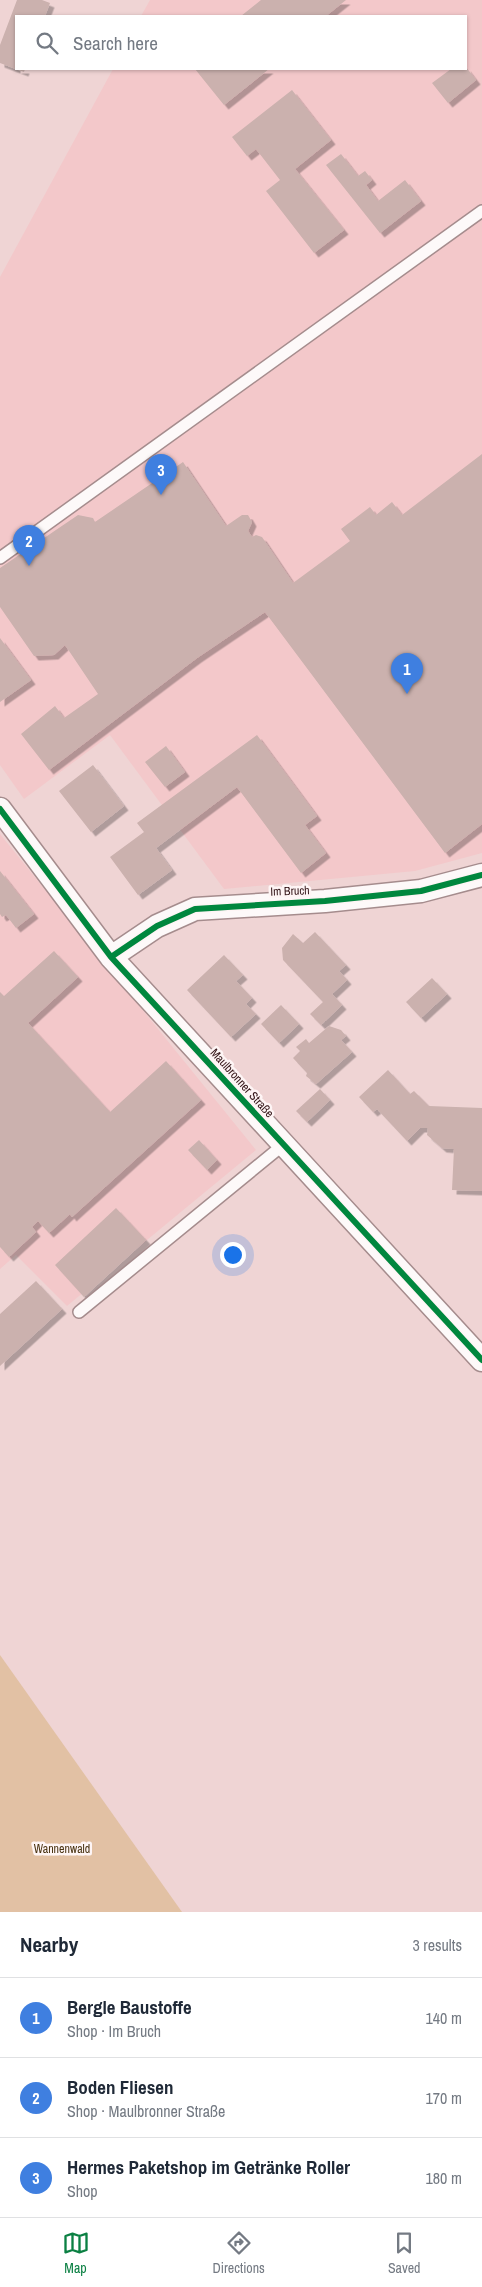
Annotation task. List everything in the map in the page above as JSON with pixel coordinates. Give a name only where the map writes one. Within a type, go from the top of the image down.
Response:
[{"type":"street","name":"Maulbronner Straße","points":[[0,809],[110,957],[482,1360]]},
{"type":"street","name":"Im Bruch","points":[[110,957],[157,926],[195,909],[325,901],[421,890],[482,875]]},
{"type":"lane","points":[[0,558],[482,211]]},
{"type":"lane","points":[[80,1312],[283,1145]]},
{"type":"shaded area","points":[[150,0],[482,0],[482,853],[415,871],[224,889],[110,735],[24,799],[0,765],[0,277],[112,70],[467,70],[467,15],[142,15]]},
{"type":"shaded area","points":[[0,834],[256,1150],[67,1306],[16,1255],[0,1269]]},
{"type":"green space","name":"Wannenwald","points":[[0,1655],[182,1912],[0,1912]]},
{"type":"building","points":[[17,0],[42,0],[50,3],[45,15],[15,15],[15,69],[0,63],[0,45]]},
{"type":"building","points":[[261,0],[346,0],[327,15],[242,15]]},
{"type":"building","points":[[467,68],[476,80],[448,103],[432,83],[450,70],[467,70]]},
{"type":"building","points":[[196,70],[268,70],[224,105]]},
{"type":"building","points":[[292,90],[331,140],[295,169],[344,230],[314,253],[266,191],[280,180],[256,149],[247,156],[232,137]]},
{"type":"building","points":[[341,154],[358,176],[365,171],[372,180],[366,185],[378,201],[405,180],[421,201],[380,233],[326,165]]},
{"type":"building","points":[[482,454],[482,824],[445,853],[265,612],[197,658],[49,770],[21,734],[55,706],[64,718],[98,694],[65,645],[54,655],[34,656],[0,607],[0,568],[78,515],[93,518],[95,522],[183,462],[226,526],[242,515],[248,515],[252,522],[248,531],[252,537],[256,535],[262,537],[293,583],[350,541],[341,529],[370,507],[376,515],[392,502],[402,515]]},
{"type":"building","points":[[0,638],[31,680],[0,702]]},
{"type":"building","points":[[257,735],[317,816],[305,825],[326,853],[301,873],[237,787],[156,848],[172,870],[138,895],[110,857],[144,832],[137,823]]},
{"type":"building","points":[[166,746],[185,772],[165,787],[145,762]]},
{"type":"building","points":[[93,765],[124,806],[91,832],[59,791]]},
{"type":"building","points":[[0,871],[34,914],[16,928],[6,915],[2,917],[0,914]]},
{"type":"building","points":[[315,932],[346,965],[339,971],[347,980],[332,994],[342,1005],[321,1025],[310,1014],[323,1002],[283,960],[282,948],[293,934],[303,943]]},
{"type":"building","points":[[54,951],[78,977],[28,1023],[110,1112],[166,1061],[201,1100],[72,1217],[70,1214],[49,1233],[38,1221],[32,1227],[36,1232],[9,1257],[0,1247],[0,992],[4,996]]},
{"type":"building","points":[[224,955],[243,975],[236,981],[252,998],[246,1004],[256,1014],[231,1037],[187,990]]},
{"type":"building","points":[[432,978],[447,994],[421,1018],[406,1002]]},
{"type":"building","points":[[281,1005],[299,1024],[279,1043],[261,1024]]},
{"type":"building","points":[[329,1026],[341,1030],[346,1036],[341,1040],[352,1052],[316,1084],[306,1076],[307,1073],[293,1058],[300,1051],[296,1047],[306,1039],[309,1043]]},
{"type":"building","points":[[388,1070],[410,1094],[414,1091],[429,1106],[482,1108],[482,1191],[452,1190],[454,1149],[442,1148],[427,1135],[428,1128],[420,1128],[407,1141],[377,1109],[373,1112],[359,1097]]},
{"type":"building","points":[[320,1089],[330,1100],[307,1122],[296,1111]]},
{"type":"building","points":[[199,1140],[217,1160],[207,1170],[188,1150]]},
{"type":"building","points":[[116,1208],[146,1240],[84,1297],[55,1265]]},
{"type":"building","points":[[36,1281],[62,1309],[0,1366],[0,1314]]},
{"type":"cycle path","points":[[0,809],[111,957],[482,1360]]},
{"type":"cycle path","points":[[111,957],[157,926],[195,909],[325,901],[421,891],[482,875]]},
{"type":"place","name":"Hermes Paketshop im Getränke Roller","points":[[161,495]]},
{"type":"place","name":"Boden Fliesen","points":[[29,566]]},
{"type":"place","name":"Bergle Baustoffe","points":[[407,694]]}]
